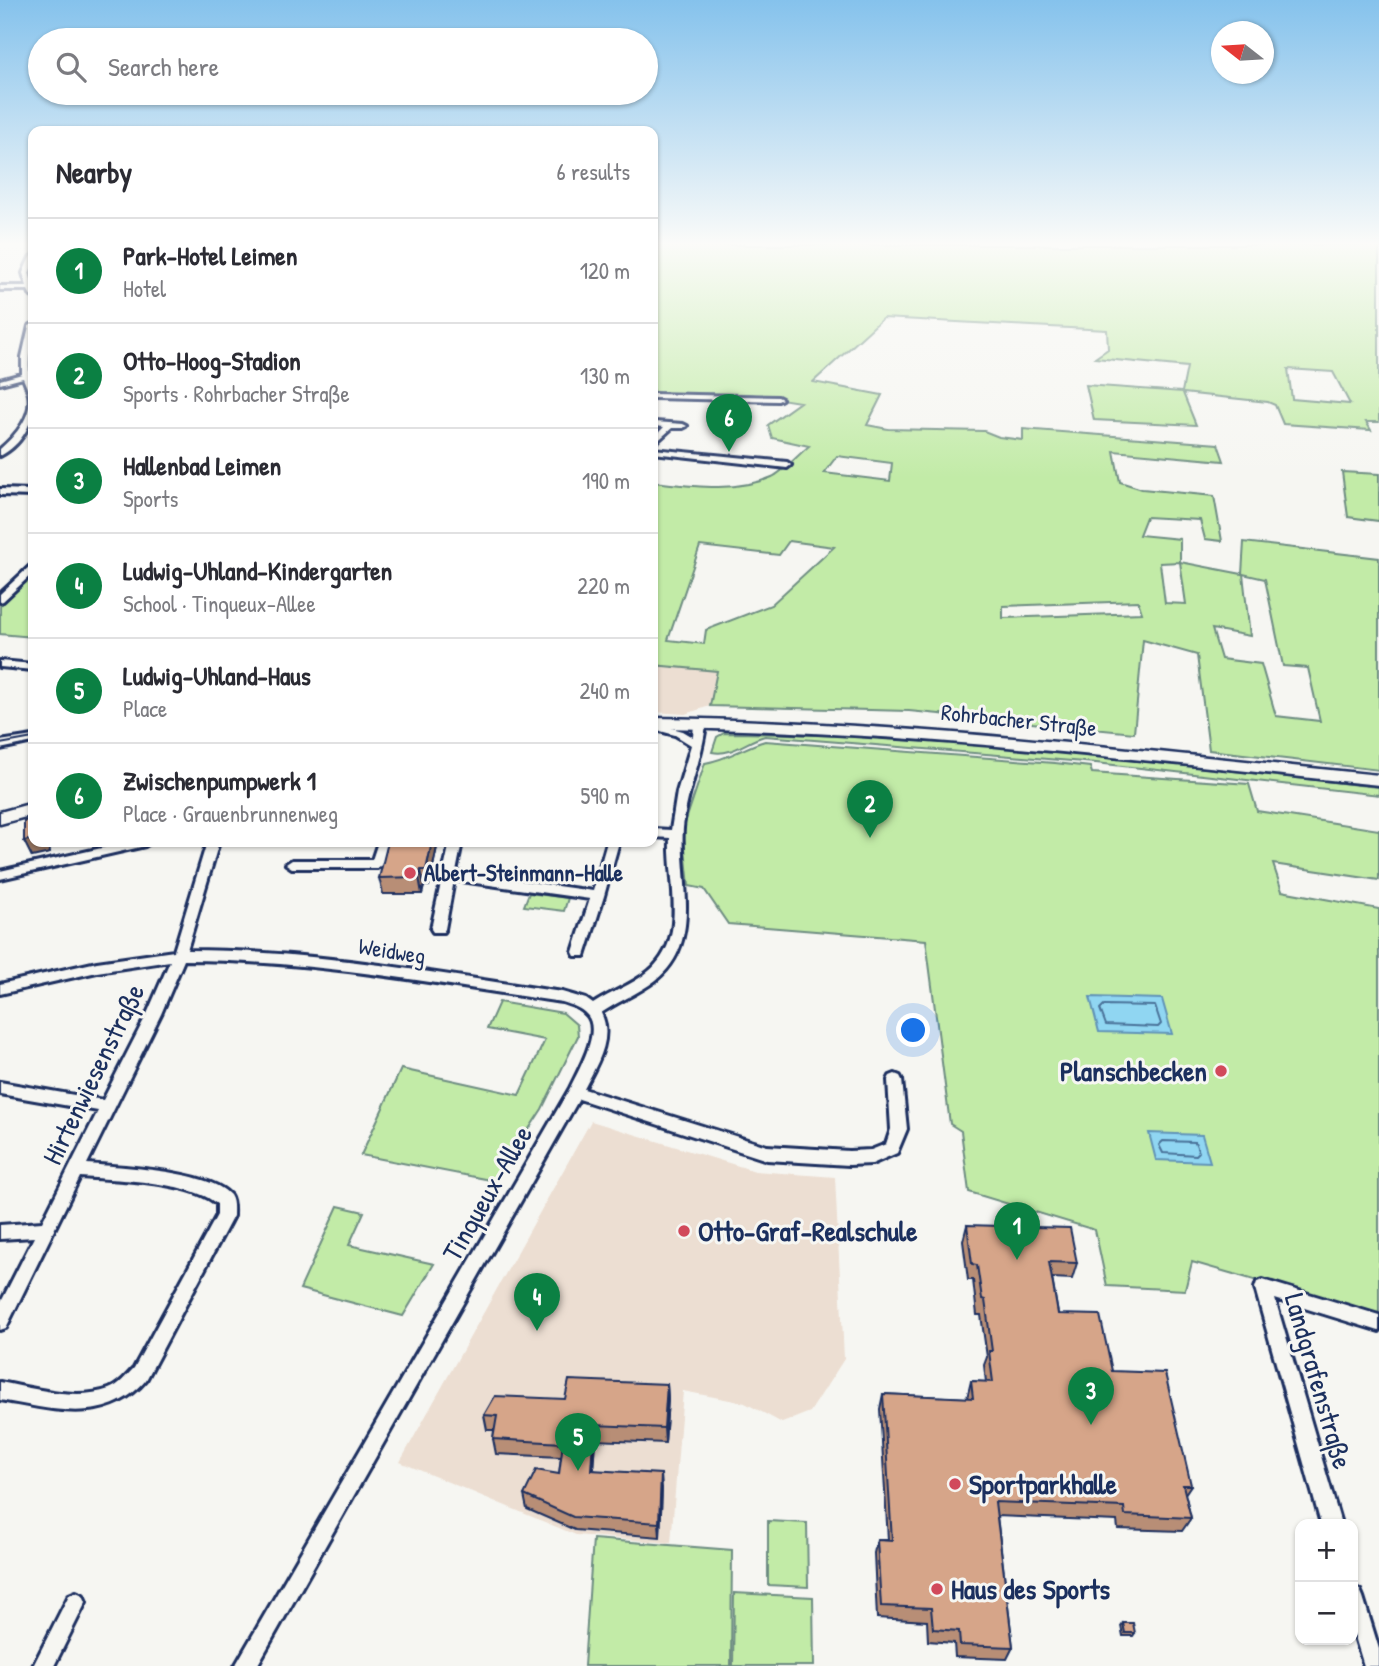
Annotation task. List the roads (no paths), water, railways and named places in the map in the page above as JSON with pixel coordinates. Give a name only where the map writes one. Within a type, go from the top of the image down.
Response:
[{"type":"main road","name":"Rohrbacher Straße","points":[[658,725],[700,723],[879,730],[1379,780]]},
{"type":"main road","points":[[0,818],[28,810]]},
{"type":"street","points":[[28,351],[28,381]]},
{"type":"street","points":[[0,382],[26,375]]},
{"type":"street","points":[[658,396],[778,399]]},
{"type":"street","points":[[0,453],[20,432],[28,418]]},
{"type":"street","points":[[658,424],[683,426]]},
{"type":"street","points":[[658,438],[670,425]]},
{"type":"street","points":[[658,452],[787,465]]},
{"type":"street","points":[[0,492],[28,493]]},
{"type":"street","points":[[0,599],[28,580]]},
{"type":"street","points":[[0,664],[28,667]]},
{"type":"street","points":[[594,1011],[650,978],[671,953],[677,940],[681,909],[677,834],[700,723]]},
{"type":"street","points":[[658,727],[678,733],[697,744]]},
{"type":"street","points":[[0,745],[28,740]]},
{"type":"street","points":[[658,833],[677,834]]},
{"type":"street","points":[[0,875],[123,847]]},
{"type":"street","name":"Hirtenwiesenstraße","points":[[0,1322],[154,1014],[179,955],[211,847]]},
{"type":"street","points":[[292,864],[377,864],[382,847]]},
{"type":"street","points":[[438,929],[455,847]]},
{"type":"street","points":[[579,952],[612,847]]},
{"type":"street","points":[[449,875],[598,896]]},
{"type":"street","name":"Weidweg","points":[[0,989],[97,967],[179,955],[262,957],[335,964],[562,997],[583,1003],[594,1011]]},
{"type":"street","name":"Tinqueux-Allee","points":[[246,1666],[575,1092],[600,1037],[599,1022],[594,1011]]},
{"type":"street","points":[[575,1092],[748,1149],[789,1155],[849,1158],[872,1157],[892,1148],[898,1129],[895,1080]]},
{"type":"street","points":[[0,1088],[108,1107]]},
{"type":"street","points":[[0,1391],[56,1400],[100,1401],[128,1390],[140,1374],[225,1216],[225,1201],[213,1190],[163,1178],[76,1170]]},
{"type":"street","points":[[0,1232],[46,1229]]},
{"type":"street","name":"Landgrafenstraße","points":[[1330,1519],[1263,1288],[1379,1323]]},
{"type":"street","points":[[43,1666],[76,1602]]},
{"type":"street","points":[[1358,1612],[1376,1665]]},
{"type":"water","points":[[1090,997],[1162,999],[1172,1034],[1099,1032]]},
{"type":"water","points":[[1149,1133],[1202,1135],[1210,1162],[1156,1160]]},
{"type":"tram line","points":[[0,744],[28,739]]},
{"type":"place","name":"Zwischenpumpwerk 1","points":[[729,452]]},
{"type":"place","name":"Otto-Hoog-Stadion","points":[[870,838]]},
{"type":"place","name":"Albert-Steinmann-Halle","points":[[410,873]]},
{"type":"place","name":"Planschbecken","points":[[1221,1071]]},
{"type":"place","name":"Otto-Graf-Realschule","points":[[684,1231]]},
{"type":"place","name":"Park-Hotel Leimen","points":[[1017,1260]]},
{"type":"place","name":"Ludwig-Uhland-Kindergarten","points":[[537,1331]]},
{"type":"place","name":"Hallenbad Leimen","points":[[1091,1425]]},
{"type":"place","name":"Ludwig-Uhland-Haus","points":[[578,1471]]},
{"type":"place","name":"Sportparkhalle","points":[[955,1484]]},
{"type":"place","name":"Haus des Sports","points":[[937,1589]]}]
